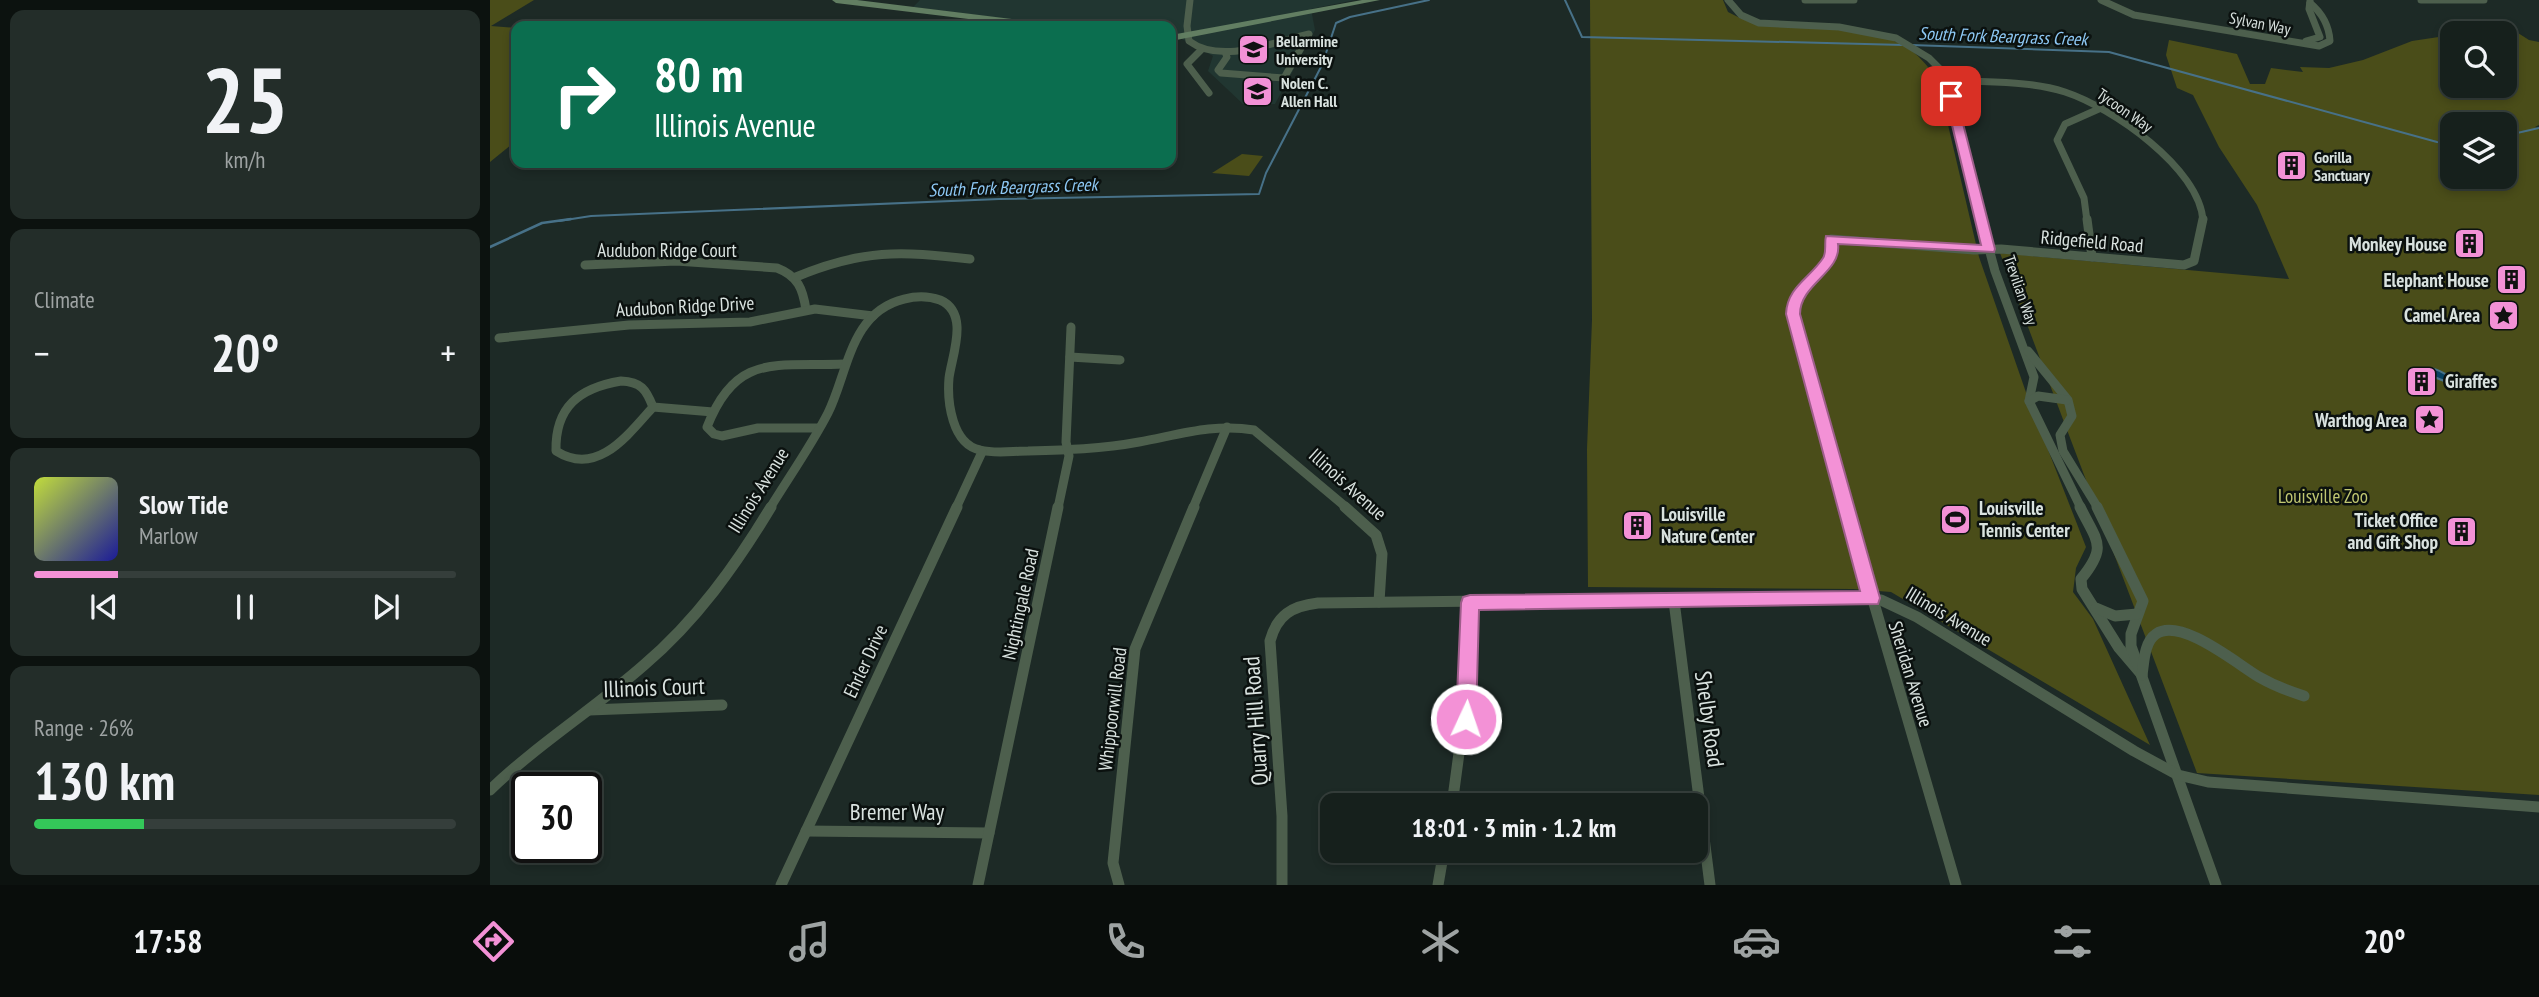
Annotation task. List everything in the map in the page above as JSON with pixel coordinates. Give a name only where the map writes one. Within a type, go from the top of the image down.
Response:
[{"type":"main road","points":[[836,0],[1008,21]]},
{"type":"main road","points":[[1176,38],[1376,0]]},
{"type":"street","points":[[1190,0],[1187,26],[1190,44],[1201,50],[1224,52],[1309,34],[1283,78],[1221,74],[1218,70],[1227,57],[1224,52]]},
{"type":"street","name":"Trevilian Way","points":[[1728,0],[1740,15],[1756,22],[1844,27],[1898,39],[1926,54],[1937,64],[1947,80],[1998,284],[2034,377],[2029,401],[2098,544],[2097,559],[2081,579],[2085,598],[2093,606],[2119,648],[2142,675]]},
{"type":"street","points":[[1805,0],[1854,0]]},
{"type":"street","name":"Sylvan Way","points":[[2101,0],[2116,9],[2142,17],[2285,40],[2311,41],[2320,37],[2309,9],[2310,2]]},
{"type":"street","name":"Sylvan Way","points":[[2111,0],[2142,13],[2315,46],[2330,41],[2331,36],[2319,10],[2310,2]]},
{"type":"street","points":[[2421,0],[2484,0]]},
{"type":"street","points":[[1201,50],[1187,64],[1209,93]]},
{"type":"street","name":"Tycoon Way","points":[[1947,80],[2055,89],[2083,98],[2101,108],[2157,151],[2195,193],[2202,211],[2203,223],[2192,263]]},
{"type":"street","points":[[2092,257],[2084,198],[2057,140],[2065,124],[2101,108]]},
{"type":"street","name":"Ridgefield Road","points":[[1831,239],[2184,265],[2192,263]]},
{"type":"street","name":"Sheridan Avenue","points":[[1831,239],[1832,252],[1829,260],[1797,294],[1793,314],[1871,598],[1956,885]]},
{"type":"street","points":[[806,310],[803,289],[796,278],[833,261],[881,250],[970,259]]},
{"type":"street","name":"Audubon Ridge Court","points":[[585,265],[658,261],[705,263],[768,267],[784,271],[796,278]]},
{"type":"street","name":"Illinois Avenue","points":[[490,790],[668,643],[754,536],[836,395],[844,364],[873,316],[890,302],[910,297],[933,297],[949,306],[957,328],[959,340],[949,382],[955,429],[964,445],[982,452],[1068,450],[1118,445],[1206,427],[1245,427],[1262,435],[1376,535],[1382,554],[1379,602],[1871,598],[1893,604],[1917,617],[2122,744],[2178,775],[2208,782],[2539,807]]},
{"type":"street","name":"Audubon Ridge Drive","points":[[499,338],[629,325],[750,322],[806,310],[841,310],[873,316]]},
{"type":"street","name":"Nightingale Road","points":[[978,885],[1069,456],[1071,327]]},
{"type":"street","name":"Trevilian Way","points":[[2021,343],[2068,400],[2072,416],[2060,435],[2063,451],[2098,509],[2143,601],[2131,634],[2131,646],[2216,885]]},
{"type":"street","points":[[1070,357],[1120,360]]},
{"type":"street","points":[[818,428],[758,428],[722,436],[714,434],[707,426],[713,412],[736,379],[748,373],[779,366],[844,364]]},
{"type":"street","points":[[616,380],[638,382],[646,390],[653,407],[624,440],[604,454],[569,460],[556,451],[555,443],[565,407],[594,387],[616,380]]},
{"type":"street","points":[[2029,401],[2038,396],[2068,400]]},
{"type":"street","points":[[653,407],[713,412]]},
{"type":"street","name":"Whippoorwill Road","points":[[1119,885],[1113,863],[1135,649],[1227,427]]},
{"type":"street","name":"Ehrler Drive","points":[[781,885],[982,452]]},
{"type":"street","name":"Shelby Road","points":[[1674,601],[1710,885]]},
{"type":"street","name":"Quarry Hill Road","points":[[1282,885],[1282,816],[1270,653],[1272,629],[1282,614],[1298,606],[1379,602]]},
{"type":"street","points":[[1454,793],[1467,713],[1470,603]]},
{"type":"street","points":[[2093,606],[2115,616],[2137,614]]},
{"type":"street","points":[[2142,675],[2150,640],[2158,632],[2168,631],[2192,635],[2247,671],[2290,693],[2304,696]]},
{"type":"street","name":"Illinois Court","points":[[589,710],[722,705]]},
{"type":"street","name":"Bremer Way","points":[[806,831],[989,833]]},
{"type":"street","points":[[1438,885],[1442,863]]},
{"type":"shaded area","name":"Bellarmine University","points":[[920,0],[1355,0],[1311,9],[1315,30],[1275,104],[1243,104],[1208,71],[1213,56],[1176,38],[1176,21],[1024,21],[913,7]]},
{"type":"green space","points":[[490,0],[534,0],[491,26],[511,28],[511,145],[490,162]]},
{"type":"green space","points":[[1590,0],[1723,0],[1728,12],[1742,19],[1854,30],[1896,41],[1915,53],[1937,78],[1979,257],[2029,401],[2086,547],[2076,568],[2073,592],[2093,619],[2150,745],[1891,592],[1853,589],[1588,587],[1587,449],[1592,320]]},
{"type":"green space","name":"Louisville Zoo","points":[[2517,32],[2529,40],[2539,42],[2539,125],[2535,127],[2539,129],[2539,795],[2197,773],[2000,253],[2289,279],[2257,205],[2219,147],[2193,95],[2177,88],[2166,55],[2169,40],[2237,54],[2250,84],[2265,84],[2271,68],[2303,72],[2300,67],[2329,68],[2363,60],[2412,41],[2440,37],[2440,98],[2517,98]]},
{"type":"green space","points":[[1242,154],[1263,156],[1249,176],[1212,173]]},
{"type":"water","points":[[2428,368],[2460,380],[2478,377],[2490,383],[2473,387],[2455,384],[2421,371]]},
{"type":"waterway","name":"South Fork Beargrass Creek","points":[[559,221],[591,216],[999,199],[1259,194],[1266,173],[1322,65],[1336,23],[1350,17],[1429,0]]},
{"type":"waterway","name":"South Fork Beargrass Creek","points":[[1565,0],[1582,37],[1904,45]]},
{"type":"waterway","name":"South Fork Beargrass Creek","points":[[1911,45],[2109,52],[2440,142]]},
{"type":"waterway","name":"South Fork Beargrass Creek","points":[[2517,133],[2539,128]]},
{"type":"waterway","name":"South Fork Beargrass Creek","points":[[490,247],[542,223],[571,219]]},
{"type":"place","name":"Bellarmine University","points":[[1253,50]]},
{"type":"place","name":"Nolen C. Allen Hall","points":[[1258,92]]},
{"type":"place","name":"Gorilla Sanctuary","points":[[2291,166]]},
{"type":"place","name":"Monkey House","points":[[2470,244]]},
{"type":"place","name":"Elephant House","points":[[2512,280]]},
{"type":"place","name":"Camel Area","points":[[2503,315]]},
{"type":"place","name":"Giraffes","points":[[2422,381]]},
{"type":"place","name":"Warthog Area","points":[[2430,420]]},
{"type":"place","name":"Louisville Tennis Center","points":[[1956,519]]},
{"type":"place","name":"Louisville Nature Center","points":[[1638,525]]},
{"type":"place","name":"Ticket Office and Gift Shop","points":[[2461,531]]},
{"type":"route","points":[[1466,719],[1470,603],[1871,598],[1793,314],[1793,304],[1797,294],[1829,260],[1832,252],[1831,239],[1989,249],[1951,96]]}]
